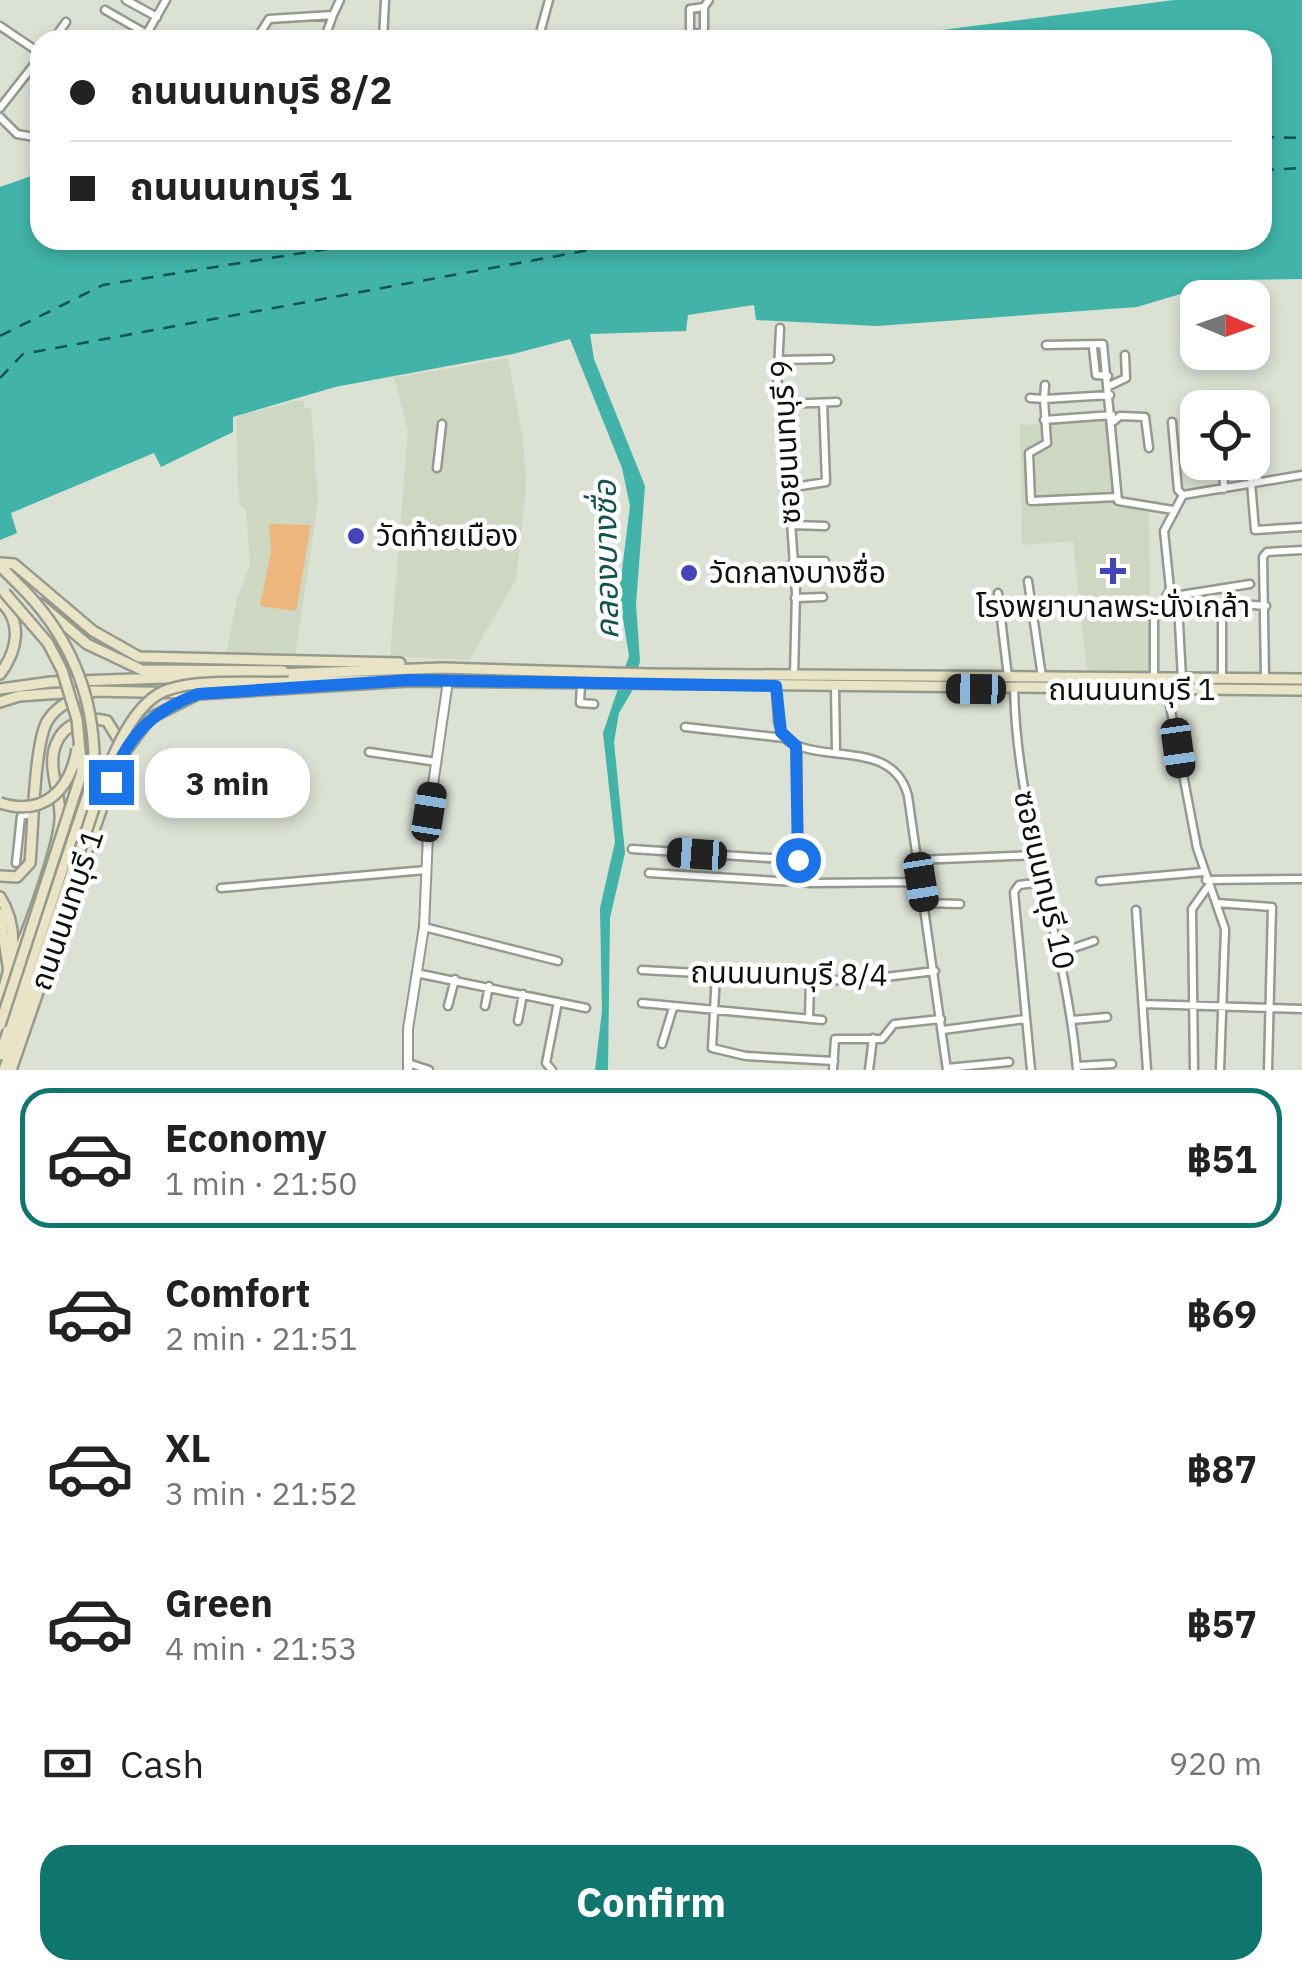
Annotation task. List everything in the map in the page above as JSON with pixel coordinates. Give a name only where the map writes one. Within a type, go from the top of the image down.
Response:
[{"type":"main road","points":[[0,565],[14,564],[94,631],[139,657],[375,661],[443,668]]},
{"type":"main road","points":[[0,565],[88,644],[124,664],[142,670],[236,668],[301,672]]},
{"type":"main road","points":[[0,674],[13,649],[16,623],[2,594]]},
{"type":"main road","points":[[0,1025],[72,816],[82,772],[80,736],[62,670],[32,622],[2,594]]},
{"type":"main road","points":[[8,1070],[91,810],[94,770],[91,716],[75,661],[32,596]]},
{"type":"main road","name":"ถนนนนทบุรี 1","points":[[0,689],[51,682],[443,668],[776,686],[1302,690]]},
{"type":"main road","name":"ถนนนนทบุรี 1","points":[[650,679],[794,675],[1302,678]]},
{"type":"main road","name":"ถนนนนทบุรี 1","points":[[8,1070],[118,761],[150,718],[198,694],[410,680],[580,683],[608,678]]},
{"type":"main road","points":[[73,869],[124,733],[158,694],[187,686],[410,680]]},
{"type":"main road","points":[[0,702],[95,691],[198,694]]},
{"type":"main road","points":[[0,876],[17,877],[27,870],[40,743],[47,720],[78,696],[95,691]]},
{"type":"main road","points":[[15,959],[60,826],[52,764],[55,744],[67,728],[95,718],[107,721],[120,737],[118,761]]},
{"type":"main road","points":[[0,803],[30,806],[61,792],[71,776],[80,736]]},
{"type":"main road","points":[[0,1055],[94,770]]},
{"type":"main road","name":"ถนนนนทบุรี 1","points":[[0,897],[10,916],[15,959],[0,1001]]},
{"type":"main road","points":[[0,914],[9,972]]},
{"type":"street","points":[[126,0],[157,17]]},
{"type":"street","points":[[149,30],[166,0]]},
{"type":"street","points":[[328,30],[340,0]]},
{"type":"street","points":[[384,30],[385,0]]},
{"type":"street","points":[[541,30],[549,0]]},
{"type":"street","points":[[690,30],[690,10],[707,4],[704,30]]},
{"type":"street","points":[[105,10],[135,30]]},
{"type":"street","points":[[262,30],[269,19],[334,15]]},
{"type":"street","points":[[60,30],[66,22]]},
{"type":"street","points":[[0,26],[30,48]]},
{"type":"street","points":[[0,108],[30,68]]},
{"type":"street","points":[[0,117],[17,134],[30,136]]},
{"type":"street","name":"ซอยนนทบุรี 9","points":[[780,328],[777,392],[794,561],[794,675]]},
{"type":"street","points":[[1046,345],[1103,344],[1117,497],[1121,504],[1173,510]]},
{"type":"street","points":[[1093,348],[1096,376],[1108,376]]},
{"type":"street","points":[[1109,386],[1126,378],[1125,355]]},
{"type":"street","points":[[780,360],[830,359]]},
{"type":"street","points":[[1045,384],[1047,442],[1028,456],[1031,500],[1117,497]]},
{"type":"street","points":[[1030,398],[1110,395]]},
{"type":"street","points":[[781,404],[837,402]]},
{"type":"street","points":[[788,488],[826,482],[823,403]]},
{"type":"street","points":[[1044,420],[1145,417],[1150,448]]},
{"type":"street","points":[[1172,422],[1178,490],[1183,495]]},
{"type":"street","points":[[437,468],[442,424]]},
{"type":"street","points":[[1154,678],[1153,628],[1168,597],[1164,531],[1183,495],[1302,475]]},
{"type":"street","points":[[1224,480],[1224,488]]},
{"type":"street","points":[[1254,481],[1255,530],[1302,527]]},
{"type":"street","points":[[791,525],[825,526]]},
{"type":"street","points":[[1265,678],[1264,554],[1302,550]]},
{"type":"street","points":[[794,561],[824,561]]},
{"type":"street","points":[[1028,580],[1042,678]]},
{"type":"street","points":[[1168,597],[1250,584]]},
{"type":"street","points":[[998,594],[1008,677]]},
{"type":"street","points":[[795,598],[823,597]]},
{"type":"street","points":[[1240,604],[1266,606]]},
{"type":"street","points":[[1222,615],[1222,678]]},
{"type":"street","points":[[1179,622],[1182,678]]},
{"type":"street","points":[[429,1070],[408,1067],[448,681]]},
{"type":"street","points":[[580,683],[580,703],[594,704]]},
{"type":"street","points":[[776,686],[778,722],[784,738]]},
{"type":"street","points":[[835,687],[836,751]]},
{"type":"street","name":"ซอยนนทบุรี 10","points":[[1014,689],[1022,798],[1060,953],[1077,1068]]},
{"type":"street","points":[[1168,690],[1183,786],[1206,880],[1217,903],[1226,949],[1220,1070]]},
{"type":"street","points":[[685,728],[784,738],[796,746],[862,755],[902,780],[918,860],[947,1069],[1009,1062]]},
{"type":"street","points":[[632,849],[798,860],[796,746]]},
{"type":"street","points":[[369,752],[437,762]]},
{"type":"street","points":[[16,862],[21,816],[35,813]]},
{"type":"street","points":[[918,860],[1038,855]]},
{"type":"street","points":[[221,888],[426,870]]},
{"type":"street","points":[[649,873],[812,884],[921,882]]},
{"type":"street","points":[[1194,1070],[1192,908],[1206,880]]},
{"type":"street","points":[[1100,882],[1302,880]]},
{"type":"street","points":[[1031,1070],[1014,892],[1019,885],[1043,882]]},
{"type":"street","points":[[924,903],[960,904]]},
{"type":"street","points":[[1217,903],[1272,906],[1268,1070]]},
{"type":"street","points":[[1136,910],[1147,1070]]},
{"type":"street","points":[[424,927],[558,960]]},
{"type":"street","points":[[1060,953],[1078,943],[1094,941]]},
{"type":"street","name":"ถนนนนทบุรี 8/4","points":[[642,970],[810,980],[887,980],[935,971]]},
{"type":"street","points":[[416,973],[586,1008]]},
{"type":"street","points":[[716,974],[711,1043],[717,1050],[834,1066],[835,1038],[885,1039],[888,1027],[894,1024],[941,1018]]},
{"type":"street","points":[[448,1006],[455,979]]},
{"type":"street","points":[[809,1019],[810,980]]},
{"type":"street","points":[[485,1006],[489,986]]},
{"type":"street","points":[[518,1021],[523,994]]},
{"type":"street","points":[[552,1070],[546,1063],[558,1002]]},
{"type":"street","points":[[642,1003],[712,1013],[822,1020]]},
{"type":"street","points":[[1144,1004],[1302,1009]]},
{"type":"street","points":[[662,1044],[673,1008]]},
{"type":"street","points":[[1072,1020],[1108,1017]]},
{"type":"street","points":[[942,1030],[1025,1019]]},
{"type":"street","points":[[869,1070],[873,1038]]},
{"type":"street","points":[[1077,1068],[1112,1064]]},
{"type":"shaded area","points":[[508,358],[523,439],[526,487],[516,580],[469,660],[390,656],[408,430],[394,378]]},
{"type":"shaded area","points":[[304,401],[304,408],[311,408],[318,502],[295,657],[226,654],[237,599],[250,564],[246,510],[240,505],[238,486],[236,417]]},
{"type":"shaded area","name":"โรงพยาบาลพระนั่งเกล้า","points":[[1108,421],[1114,508],[1149,508],[1150,673],[1087,673],[1073,541],[1022,545],[1020,425]]},
{"type":"shaded area","points":[[269,524],[311,525],[296,611],[260,606],[271,552]]},
{"type":"water","points":[[1174,0],[1302,0],[1302,279],[1180,280],[1180,294],[1137,307],[877,326],[756,320],[754,305],[688,315],[686,331],[590,334],[594,359],[645,486],[636,604],[640,661],[632,691],[619,713],[614,742],[625,853],[610,918],[608,1070],[595,1070],[602,1011],[600,908],[615,842],[603,733],[629,656],[619,594],[630,506],[622,468],[570,339],[513,354],[335,387],[233,417],[233,432],[161,467],[154,453],[11,513],[17,533],[0,540],[0,187],[30,176],[30,250],[1272,250],[1272,30],[942,30]]},
{"type":"ferry route","points":[[1272,137],[1302,138]]},
{"type":"ferry route","points":[[1272,170],[1302,168]]},
{"type":"ferry route","points":[[0,336],[103,285],[321,250]]},
{"type":"ferry route","points":[[0,378],[23,354],[590,250]]},
{"type":"place","name":"วัดท้ายเมือง","points":[[356,536]]},
{"type":"place","name":"โรงพยาบาลพระนั่งเกล้า","points":[[1113,571]]},
{"type":"place","name":"วัดกลางบางซื่อ","points":[[689,573]]},
{"type":"route","points":[[111,782],[118,761],[136,732],[168,705],[198,694],[383,686],[410,680],[776,686],[781,732],[786,741],[796,746],[798,860]]},
{"type":"water label","name":"คลองบางซื่อ","points":[[606,560]]}]
